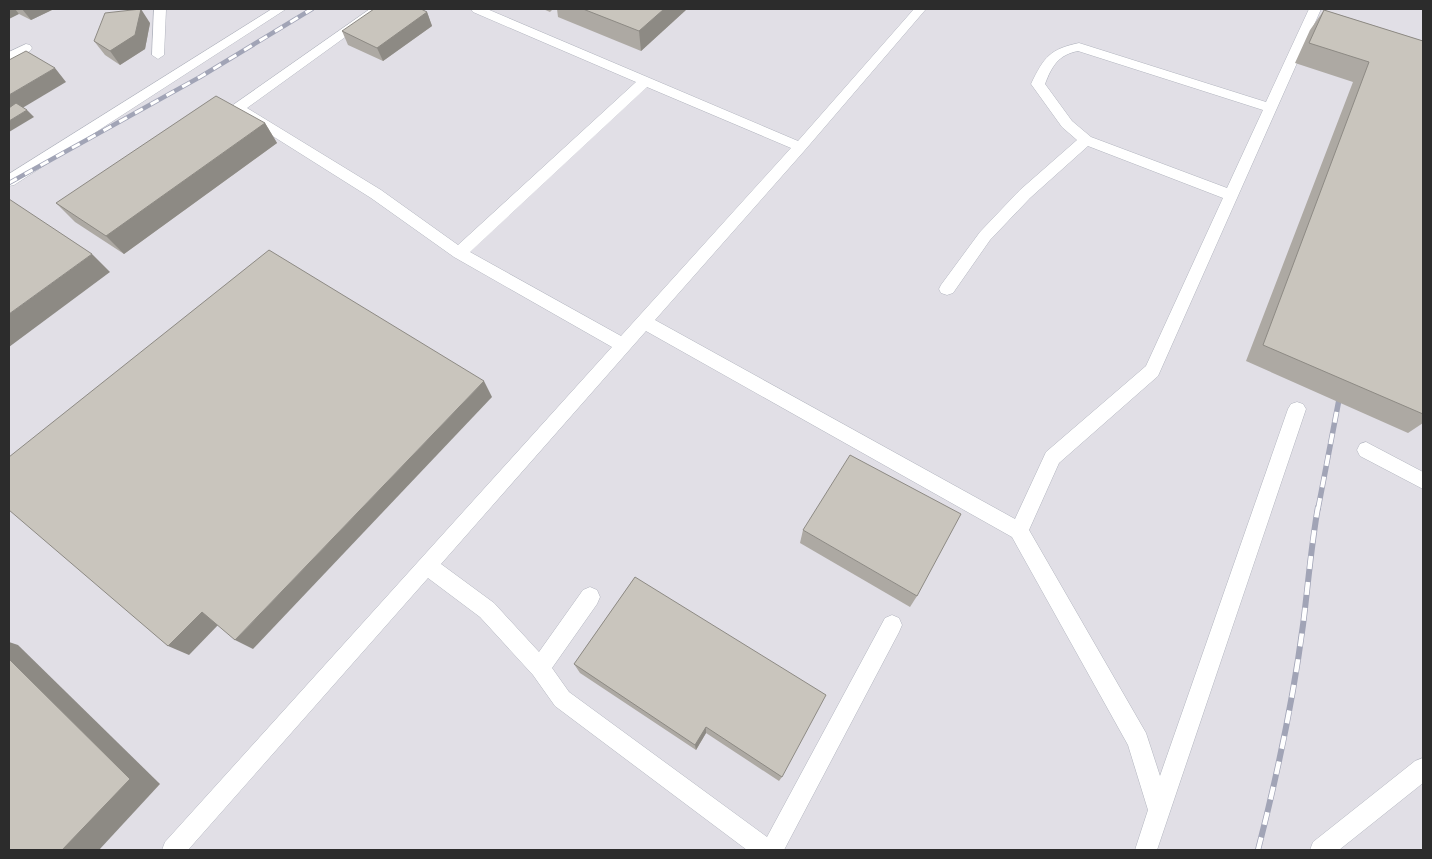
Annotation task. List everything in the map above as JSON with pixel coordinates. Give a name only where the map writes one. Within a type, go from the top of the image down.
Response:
[{"type":"lane","points":[[158,55],[160,9]]},
{"type":"lane","points":[[9,182],[280,9]]},
{"type":"lane","points":[[378,9],[238,108],[376,194],[459,253],[623,344]]},
{"type":"lane","points":[[477,9],[498,12],[646,81],[800,147]]},
{"type":"lane","points":[[173,850],[800,147],[920,9]]},
{"type":"lane","points":[[1019,531],[1052,458],[1152,371],[1315,9]]},
{"type":"lane","points":[[1231,195],[1086,140],[1067,124],[1038,84],[1048,61],[1063,50],[1079,47],[1270,108]]},
{"type":"lane","points":[[9,57],[26,48]]},
{"type":"lane","points":[[459,253],[646,81]]},
{"type":"lane","points":[[946,289],[985,236],[1025,194],[1086,140]]},
{"type":"lane","points":[[644,321],[1019,531],[1138,741],[1160,810]]},
{"type":"lane","points":[[1146,850],[1297,409]]},
{"type":"lane","points":[[1366,450],[1423,481]]},
{"type":"lane","points":[[427,565],[487,610],[540,668],[562,699],[766,850]]},
{"type":"lane","points":[[540,668],[590,597]]},
{"type":"lane","points":[[772,850],[892,625]]},
{"type":"lane","points":[[1322,850],[1423,768]]},
{"type":"shaded area","points":[[9,9],[1423,9],[1423,850],[9,850]]},
{"type":"building","points":[[141,9],[135,35],[110,51],[94,41],[105,13]]},
{"type":"building","points":[[374,9],[421,9],[427,12],[377,48],[342,31]]},
{"type":"building","points":[[583,9],[664,9],[639,31]]},
{"type":"building","points":[[1324,10],[1423,41],[1423,414],[1263,345],[1369,62],[1309,43]]},
{"type":"building","points":[[26,51],[55,68],[9,95],[9,60]]},
{"type":"building","points":[[216,96],[265,123],[106,236],[56,203]]},
{"type":"building","points":[[16,103],[27,110],[9,121],[9,108]]},
{"type":"building","points":[[9,199],[92,254],[9,314]]},
{"type":"building","points":[[269,250],[484,381],[235,640],[202,612],[168,646],[9,510],[9,457]]},
{"type":"building","points":[[850,455],[961,514],[917,596],[803,530]]},
{"type":"building","points":[[635,577],[826,695],[782,777],[706,727],[695,745],[574,664]]},
{"type":"building","points":[[9,659],[130,779],[62,850],[9,850]]},
{"type":"railway","points":[[9,183],[200,77],[312,9]]},
{"type":"railway","points":[[1318,509],[1341,389]]},
{"type":"railway","points":[[1258,850],[1278,766],[1294,682],[1318,507]]}]
